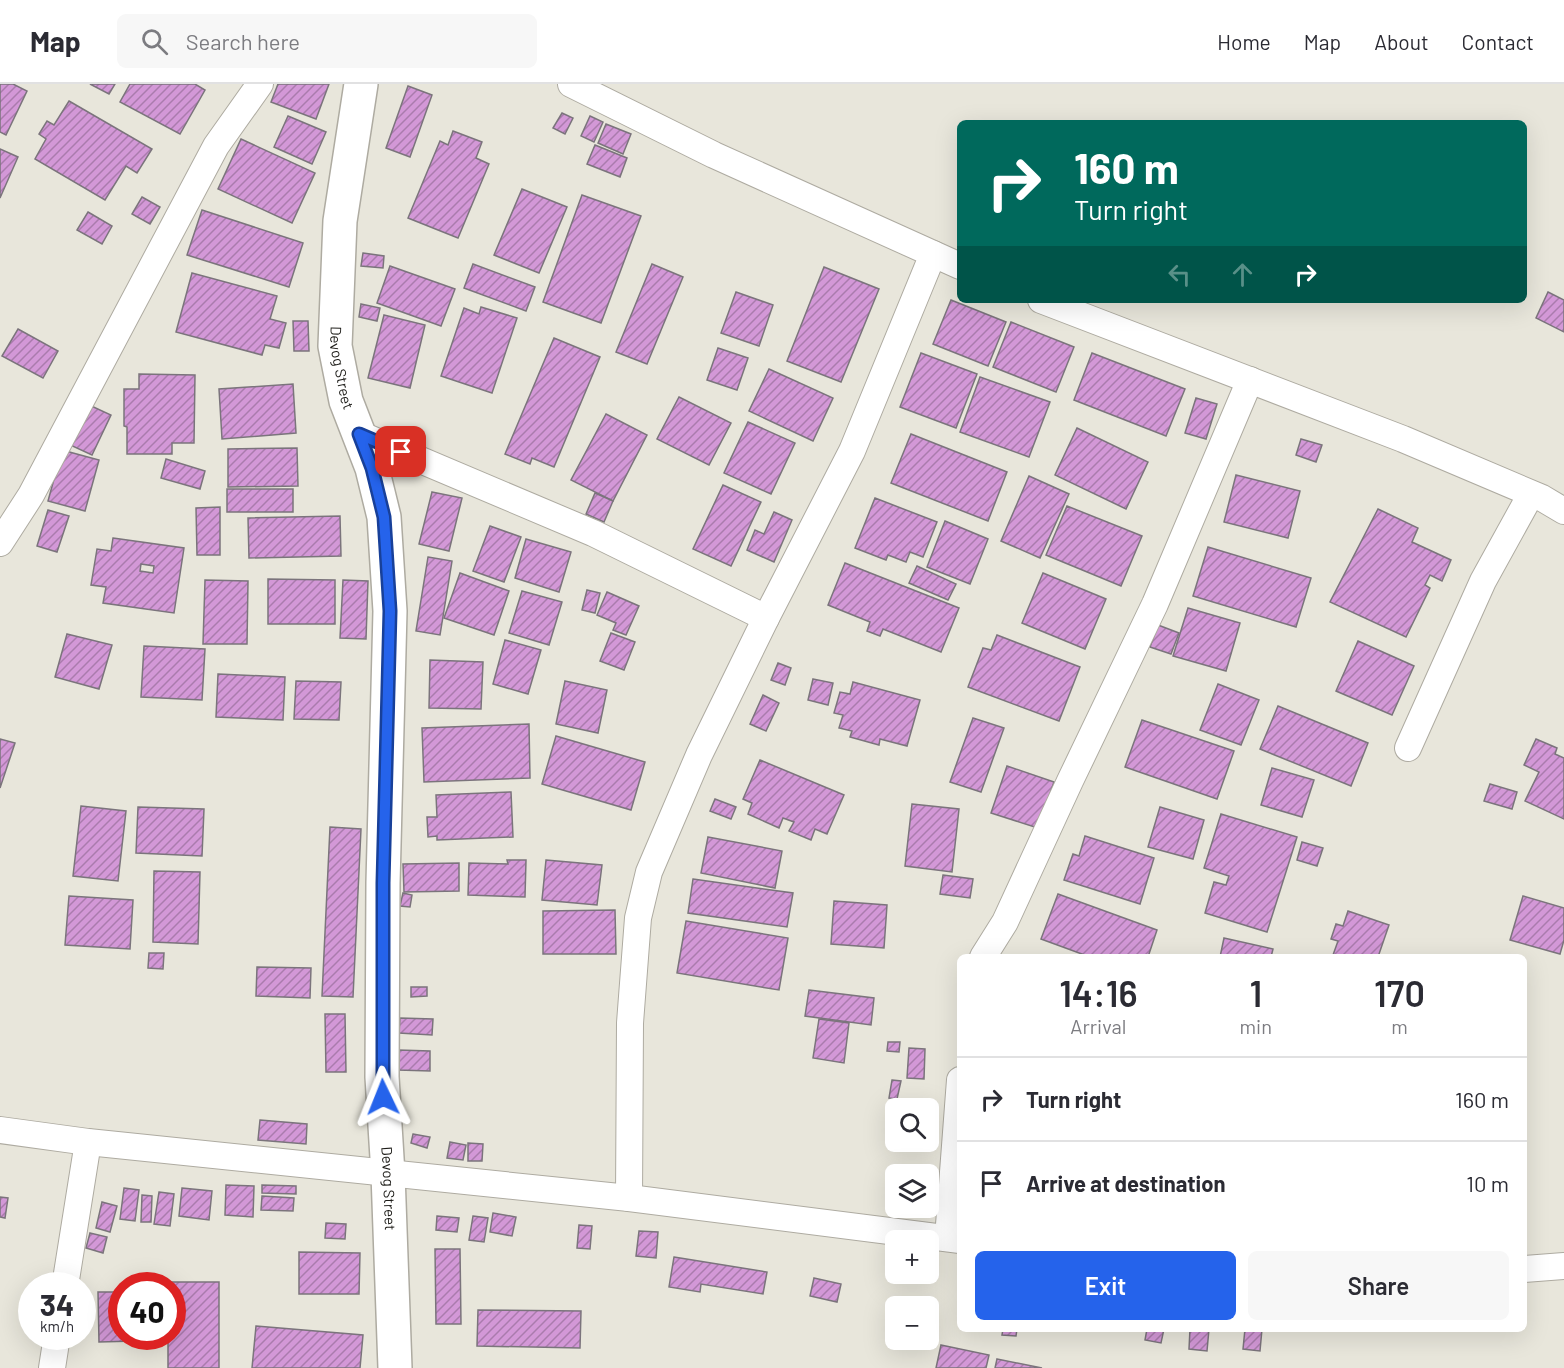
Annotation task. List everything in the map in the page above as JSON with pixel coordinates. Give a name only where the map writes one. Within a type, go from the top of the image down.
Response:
[{"type":"street","points":[[0,543],[31,495],[216,146],[260,84]]},
{"type":"street","name":"Devog Street","points":[[361,84],[340,221],[335,346],[346,401],[372,468],[384,517],[390,611],[383,883],[382,1066],[395,1368]]},
{"type":"street","points":[[571,84],[714,155],[957,265]]},
{"type":"street","points":[[629,1198],[630,1023],[638,918],[654,861],[699,755],[852,451],[933,254]]},
{"type":"street","points":[[1049,303],[1404,439],[1531,494],[1564,511]]},
{"type":"street","points":[[985,954],[1005,922],[1155,604],[1250,380]]},
{"type":"street","points":[[359,434],[593,533],[766,618]]},
{"type":"street","points":[[1408,748],[1483,581],[1531,494]]},
{"type":"street","points":[[0,1130],[88,1142],[629,1198],[954,1239],[957,1160]]},
{"type":"street","points":[[68,1272],[88,1142]]},
{"type":"street","points":[[1527,1269],[1564,1266]]},
{"type":"street","points":[[52,1368],[55,1350]]},
{"type":"building","points":[[0,84],[13,84],[27,91],[6,135],[0,132]]},
{"type":"building","points":[[90,84],[115,84],[109,94]]},
{"type":"building","points":[[130,84],[195,84],[205,90],[180,134],[120,102]]},
{"type":"building","points":[[278,84],[329,84],[316,119],[271,102]]},
{"type":"building","points":[[408,86],[432,95],[410,157],[386,148]]},
{"type":"building","points":[[69,101],[152,149],[137,173],[126,166],[105,200],[35,159],[46,139],[39,134],[47,121],[54,125]]},
{"type":"building","points":[[562,113],[573,118],[565,134],[553,128]]},
{"type":"building","points":[[288,116],[326,132],[312,164],[274,147]]},
{"type":"building","points":[[590,116],[603,122],[594,142],[581,136]]},
{"type":"building","points":[[606,124],[631,134],[623,154],[598,143]]},
{"type":"building","points":[[453,131],[482,142],[476,158],[489,164],[458,238],[408,218],[440,141],[448,145]]},
{"type":"building","points":[[241,139],[315,173],[292,223],[218,189]]},
{"type":"building","points":[[595,145],[627,158],[620,177],[587,164]]},
{"type":"building","points":[[0,149],[18,157],[0,198]]},
{"type":"building","points":[[522,189],[567,207],[539,273],[494,255]]},
{"type":"building","points":[[582,195],[641,216],[601,323],[543,302]]},
{"type":"building","points":[[142,197],[160,207],[150,224],[132,214]]},
{"type":"building","points":[[202,210],[303,243],[289,287],[187,255]]},
{"type":"building","points":[[88,212],[112,226],[102,244],[77,230]]},
{"type":"building","points":[[363,253],[384,256],[383,268],[361,266]]},
{"type":"building","points":[[473,264],[535,287],[526,311],[464,288]]},
{"type":"building","points":[[652,264],[683,277],[647,364],[616,352]]},
{"type":"building","points":[[390,266],[455,289],[441,326],[377,303]]},
{"type":"building","points":[[824,267],[879,289],[841,382],[787,361]]},
{"type":"building","points":[[192,273],[277,296],[270,319],[286,323],[279,348],[265,345],[262,355],[176,332]]},
{"type":"building","points":[[736,292],[773,305],[759,346],[721,333]]},
{"type":"building","points":[[1548,292],[1564,300],[1564,332],[1536,318]]},
{"type":"building","points":[[951,300],[1006,322],[988,366],[933,344]]},
{"type":"building","points":[[361,304],[380,308],[377,321],[359,317]]},
{"type":"building","points":[[481,307],[517,318],[492,393],[441,376],[464,308],[479,314]]},
{"type":"building","points":[[384,315],[425,325],[410,388],[368,378]]},
{"type":"building","points":[[293,321],[308,321],[309,351],[294,351]]},
{"type":"building","points":[[1011,322],[1074,347],[1056,392],[993,367]]},
{"type":"building","points":[[18,329],[58,351],[43,378],[2,356]]},
{"type":"building","points":[[554,338],[600,357],[554,467],[532,458],[530,464],[505,454]]},
{"type":"building","points":[[718,348],[748,358],[737,390],[707,380]]},
{"type":"building","points":[[921,353],[977,374],[956,428],[900,407]]},
{"type":"building","points":[[1092,353],[1185,389],[1166,436],[1074,400]]},
{"type":"building","points":[[769,369],[833,398],[813,441],[749,411]]},
{"type":"building","points":[[139,374],[195,375],[194,443],[172,443],[172,454],[127,454],[124,389],[139,389]]},
{"type":"building","points":[[980,377],[1050,402],[1029,457],[960,432]]},
{"type":"building","points":[[293,384],[296,433],[222,439],[219,389]]},
{"type":"building","points":[[679,397],[731,423],[709,465],[657,439]]},
{"type":"building","points":[[1196,398],[1217,404],[1206,439],[1185,433]]},
{"type":"building","points":[[87,404],[111,415],[92,455],[68,444]]},
{"type":"building","points":[[606,414],[647,435],[613,501],[571,480]]},
{"type":"building","points":[[748,422],[795,443],[771,494],[724,473]]},
{"type":"building","points":[[1077,428],[1148,462],[1126,509],[1055,475]]},
{"type":"building","points":[[911,434],[1007,472],[988,521],[891,483]]},
{"type":"building","points":[[1301,439],[1322,445],[1316,462],[1296,455]]},
{"type":"building","points":[[297,448],[298,486],[228,487],[228,449]]},
{"type":"building","points":[[62,450],[99,460],[85,511],[48,501]]},
{"type":"building","points":[[166,459],[205,471],[200,489],[161,478]]},
{"type":"building","points":[[1236,475],[1300,491],[1288,538],[1224,522]]},
{"type":"building","points":[[1029,476],[1069,494],[1040,558],[1001,541]]},
{"type":"building","points":[[723,485],[761,502],[731,566],[693,549]]},
{"type":"building","points":[[227,489],[293,489],[293,512],[227,512]]},
{"type":"building","points":[[432,492],[462,498],[449,551],[419,544]]},
{"type":"building","points":[[595,493],[613,501],[604,522],[586,514]]},
{"type":"building","points":[[875,498],[937,522],[923,557],[910,552],[906,562],[888,555],[886,560],[855,548]]},
{"type":"building","points":[[1067,506],[1142,536],[1121,586],[1046,555]]},
{"type":"building","points":[[220,507],[220,555],[197,555],[196,508]]},
{"type":"building","points":[[1378,509],[1418,528],[1412,542],[1451,560],[1442,581],[1430,575],[1425,585],[1430,588],[1406,637],[1330,602]]},
{"type":"building","points":[[48,510],[69,516],[57,552],[37,546]]},
{"type":"building","points":[[774,512],[792,520],[774,562],[747,550],[755,530],[764,534]]},
{"type":"building","points":[[340,516],[341,556],[249,558],[248,518]]},
{"type":"building","points":[[945,521],[988,539],[970,584],[927,567]]},
{"type":"building","points":[[490,526],[521,537],[504,582],[473,571]]},
{"type":"building","points":[[113,538],[184,548],[174,613],[103,603],[106,587],[91,585],[97,549],[111,551]],"holes":[[[141,564],[154,566],[153,573],[140,571]]]},
{"type":"building","points":[[526,539],[571,552],[559,592],[515,578]]},
{"type":"building","points":[[1208,547],[1311,578],[1296,627],[1193,596]]},
{"type":"building","points":[[428,557],[452,561],[440,635],[416,631]]},
{"type":"building","points":[[845,563],[959,608],[941,652],[883,629],[880,636],[867,631],[870,622],[828,605]]},
{"type":"building","points":[[917,566],[956,584],[948,600],[909,583]]},
{"type":"building","points":[[460,573],[509,591],[494,635],[444,618]]},
{"type":"building","points":[[1043,573],[1106,599],[1085,649],[1022,623]]},
{"type":"building","points":[[268,579],[335,580],[335,624],[268,624]]},
{"type":"building","points":[[205,580],[248,581],[247,644],[203,644]]},
{"type":"building","points":[[343,580],[368,581],[366,639],[340,638]]},
{"type":"building","points":[[587,590],[600,593],[595,613],[582,610]]},
{"type":"building","points":[[522,591],[562,602],[549,645],[509,633]]},
{"type":"building","points":[[607,592],[639,606],[626,635],[613,630],[616,623],[597,615]]},
{"type":"building","points":[[1188,608],[1240,623],[1226,671],[1173,656]]},
{"type":"building","points":[[1158,625],[1179,633],[1171,654],[1150,647]]},
{"type":"building","points":[[611,633],[635,642],[624,670],[600,661]]},
{"type":"building","points":[[67,634],[112,645],[99,689],[55,677]]},
{"type":"building","points":[[997,635],[1080,667],[1059,721],[968,687],[983,648],[991,650]]},
{"type":"building","points":[[505,640],[541,650],[528,694],[493,684]]},
{"type":"building","points":[[1358,641],[1414,666],[1392,715],[1336,691]]},
{"type":"building","points":[[144,646],[205,649],[202,700],[141,697]]},
{"type":"building","points":[[430,660],[483,662],[481,709],[429,708]]},
{"type":"building","points":[[778,663],[791,668],[785,685],[771,680]]},
{"type":"building","points":[[218,674],[285,677],[283,720],[216,717]]},
{"type":"building","points":[[813,679],[833,683],[828,705],[808,700]]},
{"type":"building","points":[[296,681],[341,682],[339,720],[294,719]]},
{"type":"building","points":[[565,681],[607,690],[598,733],[556,724]]},
{"type":"building","points":[[853,682],[920,700],[907,746],[880,739],[879,745],[850,737],[852,731],[839,728],[843,715],[834,713],[840,692],[850,694]]},
{"type":"building","points":[[1218,684],[1259,700],[1241,745],[1200,730]]},
{"type":"building","points":[[763,695],[779,703],[766,731],[750,724]]},
{"type":"building","points":[[1278,706],[1368,743],[1351,786],[1260,749]]},
{"type":"building","points":[[973,718],[1004,728],[981,792],[950,782]]},
{"type":"building","points":[[1142,720],[1234,751],[1217,799],[1125,767]]},
{"type":"building","points":[[529,724],[530,778],[424,782],[422,728]]},
{"type":"building","points":[[556,736],[645,762],[631,810],[542,784]]},
{"type":"building","points":[[0,739],[15,743],[0,788]]},
{"type":"building","points":[[1536,739],[1557,748],[1555,754],[1564,758],[1564,819],[1525,801],[1539,772],[1524,765]]},
{"type":"building","points":[[760,760],[844,795],[827,834],[815,829],[811,840],[789,831],[794,822],[783,818],[779,828],[748,814],[752,803],[743,799]]},
{"type":"building","points":[[1007,766],[1054,782],[1038,828],[991,813]]},
{"type":"building","points":[[1272,768],[1314,780],[1302,817],[1261,805]]},
{"type":"building","points":[[1490,784],[1517,792],[1512,809],[1484,801]]},
{"type":"building","points":[[511,792],[513,837],[437,840],[437,836],[428,837],[427,817],[437,817],[436,795]]},
{"type":"building","points":[[715,799],[736,807],[731,819],[710,811]]},
{"type":"building","points":[[912,804],[959,809],[952,872],[905,866]]},
{"type":"building","points":[[81,806],[126,811],[118,881],[73,876]]},
{"type":"building","points":[[138,807],[204,809],[202,856],[136,853]]},
{"type":"building","points":[[1160,807],[1204,820],[1193,859],[1148,847]]},
{"type":"building","points":[[1221,814],[1297,837],[1267,932],[1205,913],[1214,882],[1226,885],[1229,876],[1204,868]]},
{"type":"building","points":[[330,827],[361,829],[353,997],[322,996]]},
{"type":"building","points":[[1085,836],[1154,858],[1140,904],[1064,880],[1073,854],[1079,856]]},
{"type":"building","points":[[708,837],[782,851],[775,888],[701,873]]},
{"type":"building","points":[[1302,842],[1323,848],[1317,866],[1297,860]]},
{"type":"building","points":[[507,860],[526,860],[525,897],[468,895],[469,863],[508,864]]},
{"type":"building","points":[[546,860],[602,865],[597,905],[542,900]]},
{"type":"building","points":[[459,863],[459,891],[404,892],[403,864]]},
{"type":"building","points":[[154,871],[200,872],[198,944],[153,942]]},
{"type":"building","points":[[943,875],[973,879],[970,898],[940,894]]},
{"type":"building","points":[[693,879],[793,893],[787,927],[688,913]]},
{"type":"building","points":[[403,893],[412,895],[410,907],[400,906]]},
{"type":"building","points":[[1058,894],[1157,930],[1149,954],[1082,954],[1041,939]]},
{"type":"building","points":[[69,896],[133,900],[130,949],[65,945]]},
{"type":"building","points":[[1523,896],[1564,908],[1564,940],[1560,954],[1510,940]]},
{"type":"building","points":[[834,901],[887,905],[884,948],[831,944]]},
{"type":"building","points":[[615,910],[616,954],[543,954],[543,911]]},
{"type":"building","points":[[1348,911],[1389,925],[1379,954],[1333,954],[1338,941],[1331,939],[1336,924],[1343,926]]},
{"type":"building","points":[[686,921],[788,938],[779,990],[677,973]]},
{"type":"building","points":[[1224,938],[1273,949],[1272,954],[1221,954]]},
{"type":"building","points":[[149,953],[164,953],[163,969],[148,968]]},
{"type":"building","points":[[257,967],[311,968],[310,998],[256,996]]},
{"type":"building","points":[[411,987],[427,987],[427,996],[411,997]]},
{"type":"building","points":[[809,990],[874,998],[871,1025],[805,1016]]},
{"type":"building","points":[[325,1014],[345,1014],[346,1072],[326,1072]]},
{"type":"building","points":[[400,1018],[433,1019],[432,1035],[399,1033]]},
{"type":"building","points":[[819,1019],[849,1023],[844,1063],[813,1058]]},
{"type":"building","points":[[888,1042],[900,1042],[899,1052],[887,1051]]},
{"type":"building","points":[[909,1048],[925,1049],[924,1079],[907,1078]]},
{"type":"building","points":[[398,1050],[430,1051],[430,1071],[398,1070]]},
{"type":"building","points":[[892,1080],[901,1081],[897,1098],[889,1098]]},
{"type":"building","points":[[260,1120],[307,1124],[306,1144],[258,1140]]},
{"type":"building","points":[[413,1134],[430,1137],[427,1148],[411,1143]]},
{"type":"building","points":[[450,1142],[466,1145],[463,1160],[447,1158]]},
{"type":"building","points":[[468,1143],[483,1144],[482,1161],[468,1161]]},
{"type":"building","points":[[226,1185],[254,1186],[253,1217],[225,1215]]},
{"type":"building","points":[[262,1185],[296,1186],[296,1194],[262,1193]]},
{"type":"building","points":[[124,1188],[139,1190],[135,1221],[120,1219]]},
{"type":"building","points":[[182,1188],[212,1191],[209,1220],[179,1216]]},
{"type":"building","points":[[159,1192],[174,1194],[170,1226],[154,1224]]},
{"type":"building","points":[[142,1195],[152,1196],[151,1222],[141,1222]]},
{"type":"building","points":[[262,1196],[294,1198],[293,1211],[261,1210]]},
{"type":"building","points":[[0,1197],[8,1198],[5,1218],[0,1217]]},
{"type":"building","points":[[102,1202],[117,1206],[110,1232],[96,1228]]},
{"type":"building","points":[[493,1213],[516,1217],[512,1236],[490,1232]]},
{"type":"building","points":[[437,1216],[459,1218],[457,1232],[436,1230]]},
{"type":"building","points":[[473,1216],[488,1218],[484,1242],[469,1240]]},
{"type":"building","points":[[326,1223],[346,1224],[345,1239],[325,1238]]},
{"type":"building","points":[[579,1225],[592,1226],[590,1249],[577,1248]]},
{"type":"building","points":[[639,1231],[658,1232],[656,1258],[636,1256]]},
{"type":"building","points":[[90,1233],[107,1237],[103,1253],[86,1248]]},
{"type":"building","points":[[435,1249],[460,1249],[461,1324],[436,1324]]},
{"type":"building","points":[[299,1252],[360,1253],[359,1294],[299,1294]]},
{"type":"building","points":[[674,1257],[767,1272],[763,1294],[701,1284],[700,1292],[669,1287]]},
{"type":"building","points":[[814,1278],[841,1284],[837,1302],[810,1296]]},
{"type":"building","points":[[186,1282],[219,1282],[219,1368],[168,1368],[168,1350],[186,1350]]},
{"type":"building","points":[[98,1292],[108,1292],[108,1342],[99,1342]]},
{"type":"building","points":[[478,1310],[581,1311],[580,1348],[477,1346]]},
{"type":"building","points":[[256,1326],[363,1335],[360,1368],[252,1368]]},
{"type":"building","points":[[1002,1332],[1017,1332],[1016,1336],[1002,1335]]},
{"type":"building","points":[[1146,1332],[1163,1332],[1161,1343],[1145,1340]]},
{"type":"building","points":[[1190,1332],[1209,1332],[1207,1351],[1189,1349]]},
{"type":"building","points":[[1245,1332],[1262,1332],[1260,1351],[1243,1349]]},
{"type":"building","points":[[941,1345],[989,1355],[986,1368],[936,1368]]},
{"type":"building","points":[[997,1359],[1042,1368],[995,1368]]},
{"type":"route","points":[[383,1097],[383,883],[390,611],[384,517],[372,468],[359,434],[401,452]]}]
